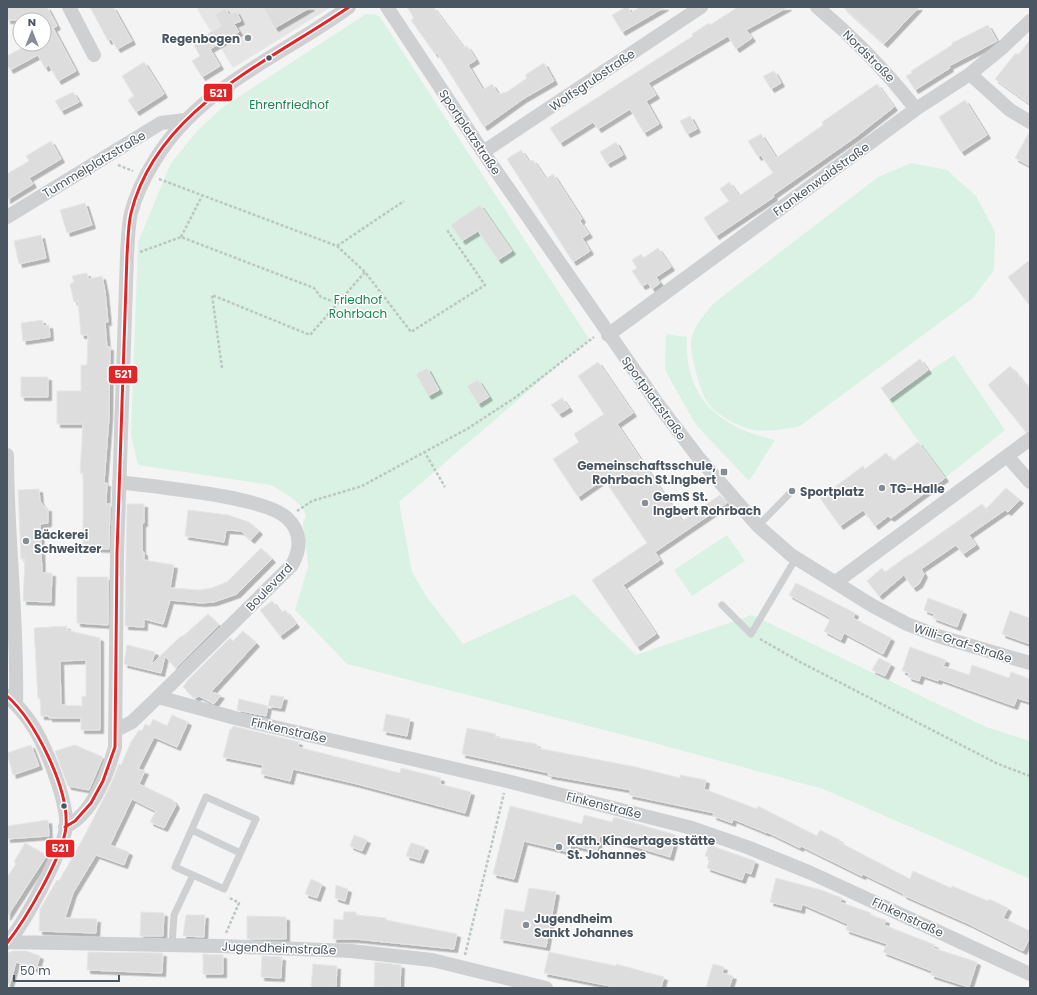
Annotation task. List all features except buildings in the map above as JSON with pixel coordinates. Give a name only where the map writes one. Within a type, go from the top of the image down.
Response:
[{"type":"street","points":[[69,7],[94,55]]},
{"type":"street","points":[[66,827],[74,823],[83,815],[92,801],[111,762],[116,747],[116,625],[119,482],[129,233],[131,213],[137,193],[164,144],[184,120],[200,105],[231,81],[349,7]]},
{"type":"street","name":"Sportplatzstraße","points":[[387,7],[483,152],[606,332],[698,457],[758,526],[796,558],[836,582]]},
{"type":"street","name":"Wolfsgrubstraße","points":[[483,152],[700,7]]},
{"type":"street","name":"Nordstraße","points":[[817,7],[865,50],[890,76],[916,109]]},
{"type":"street","name":"Frankenwaldstraße","points":[[606,332],[916,109],[970,74],[1003,47],[1030,20]]},
{"type":"street","points":[[970,74],[1010,110],[1030,122]]},
{"type":"street","name":"Tummelplatzstraße","points":[[7,217],[162,123],[184,120]]},
{"type":"street","points":[[836,582],[1008,457],[1030,439]]},
{"type":"street","points":[[7,455],[7,510],[16,649],[12,700],[36,732],[50,764],[65,812],[66,827],[64,838],[48,874],[8,943]]},
{"type":"street","points":[[1008,457],[1030,482]]},
{"type":"street","points":[[119,482],[252,502],[287,518]]},
{"type":"street","name":"Boulevard","points":[[116,730],[132,722],[292,565],[298,555],[299,543],[296,529],[287,518]]},
{"type":"street","name":"Willi-Graf-Straße","points":[[836,582],[907,624],[941,637],[1030,663]]},
{"type":"street","name":"Finkenstraße","points":[[158,697],[235,718],[507,781],[692,828],[747,847],[811,873],[1030,974]]},
{"type":"street","name":"Jugendheimstraße","points":[[8,943],[220,946],[383,953],[432,960],[546,988]]},
{"type":"lane","points":[[758,526],[792,491]]},
{"type":"lane","points":[[722,605],[751,634],[796,558]]},
{"type":"lane","points":[[206,797],[256,819],[240,853],[224,889],[175,867],[206,797]]},
{"type":"lane","points":[[192,830],[240,853]]},
{"type":"lane","points":[[172,945],[174,915],[193,875]]},
{"type":"path","points":[[103,158],[146,176],[203,194],[337,246],[365,272],[410,332],[485,285],[447,230]]},
{"type":"path","points":[[181,237],[203,194]]},
{"type":"path","points":[[337,246],[404,201]]},
{"type":"path","points":[[137,253],[181,237],[314,288],[321,297],[337,303]]},
{"type":"path","points":[[222,368],[212,295],[310,335],[365,272]]},
{"type":"path","points":[[287,518],[312,500],[362,486],[467,429],[516,397],[606,332]]},
{"type":"path","points":[[424,451],[445,488]]},
{"type":"path","points":[[751,634],[802,663],[998,764],[1030,776]]},
{"type":"path","points":[[462,967],[504,790]]},
{"type":"path","points":[[220,946],[239,903],[228,898],[224,889]]},
{"type":"shaded area","name":"Regenbogen","points":[[199,7],[331,7],[233,68],[197,9]]},
{"type":"green space","points":[[366,14],[374,14],[380,17],[589,339],[399,502],[412,572],[426,596],[463,644],[574,594],[636,655],[752,615],[986,727],[1030,741],[1030,879],[823,789],[651,742],[347,664],[295,610],[308,567],[303,522],[306,517],[297,502],[271,485],[138,465],[131,435],[138,242],[171,163],[199,129],[223,107]]},
{"type":"green space","points":[[911,163],[947,170],[976,196],[995,232],[994,270],[973,298],[800,426],[761,431],[755,430],[736,424],[716,412],[705,399],[702,392],[692,355],[692,336],[703,316],[714,303],[878,177]]},
{"type":"green space","points":[[666,334],[687,337],[688,359],[692,377],[699,393],[709,407],[722,418],[737,427],[775,440],[749,481],[696,425],[665,370]]},
{"type":"green space","points":[[954,355],[1005,430],[945,478],[888,399]]},
{"type":"green space","points":[[727,535],[745,561],[692,596],[674,570]]},
{"type":"transit line","name":"521","points":[[65,827],[75,821],[91,803],[103,781],[115,747],[117,553],[127,255],[131,213],[145,176],[165,144],[190,116],[220,91],[252,69],[349,7]]},
{"type":"transit line","name":"521","points":[[7,696],[18,707],[39,738],[48,756],[62,794],[66,827],[58,854],[51,870],[24,919],[7,943]]},
{"type":"place","name":"Regenbogen","points":[[248,38]]},
{"type":"place","name":"Gemeinschaftsschule, Rohrbach St.Ingbert","points":[[724,472]]},
{"type":"place","name":"TG-Halle","points":[[882,488]]},
{"type":"place","name":"Sportplatz","points":[[792,491]]},
{"type":"place","name":"GemS St. Ingbert Rohrbach","points":[[645,503]]},
{"type":"place","name":"Bäckerei Schweitzer","points":[[26,541]]},
{"type":"place","name":"Kath. Kindertagesstätte St. Johannes","points":[[559,847]]},
{"type":"place","name":"Jugendheim Sankt Johannes","points":[[526,925]]},
{"type":"park label","name":"Ehrenfriedhof","points":[[289,104]]},
{"type":"park label","name":"Friedhof Rohrbach","points":[[358,306]]}]
